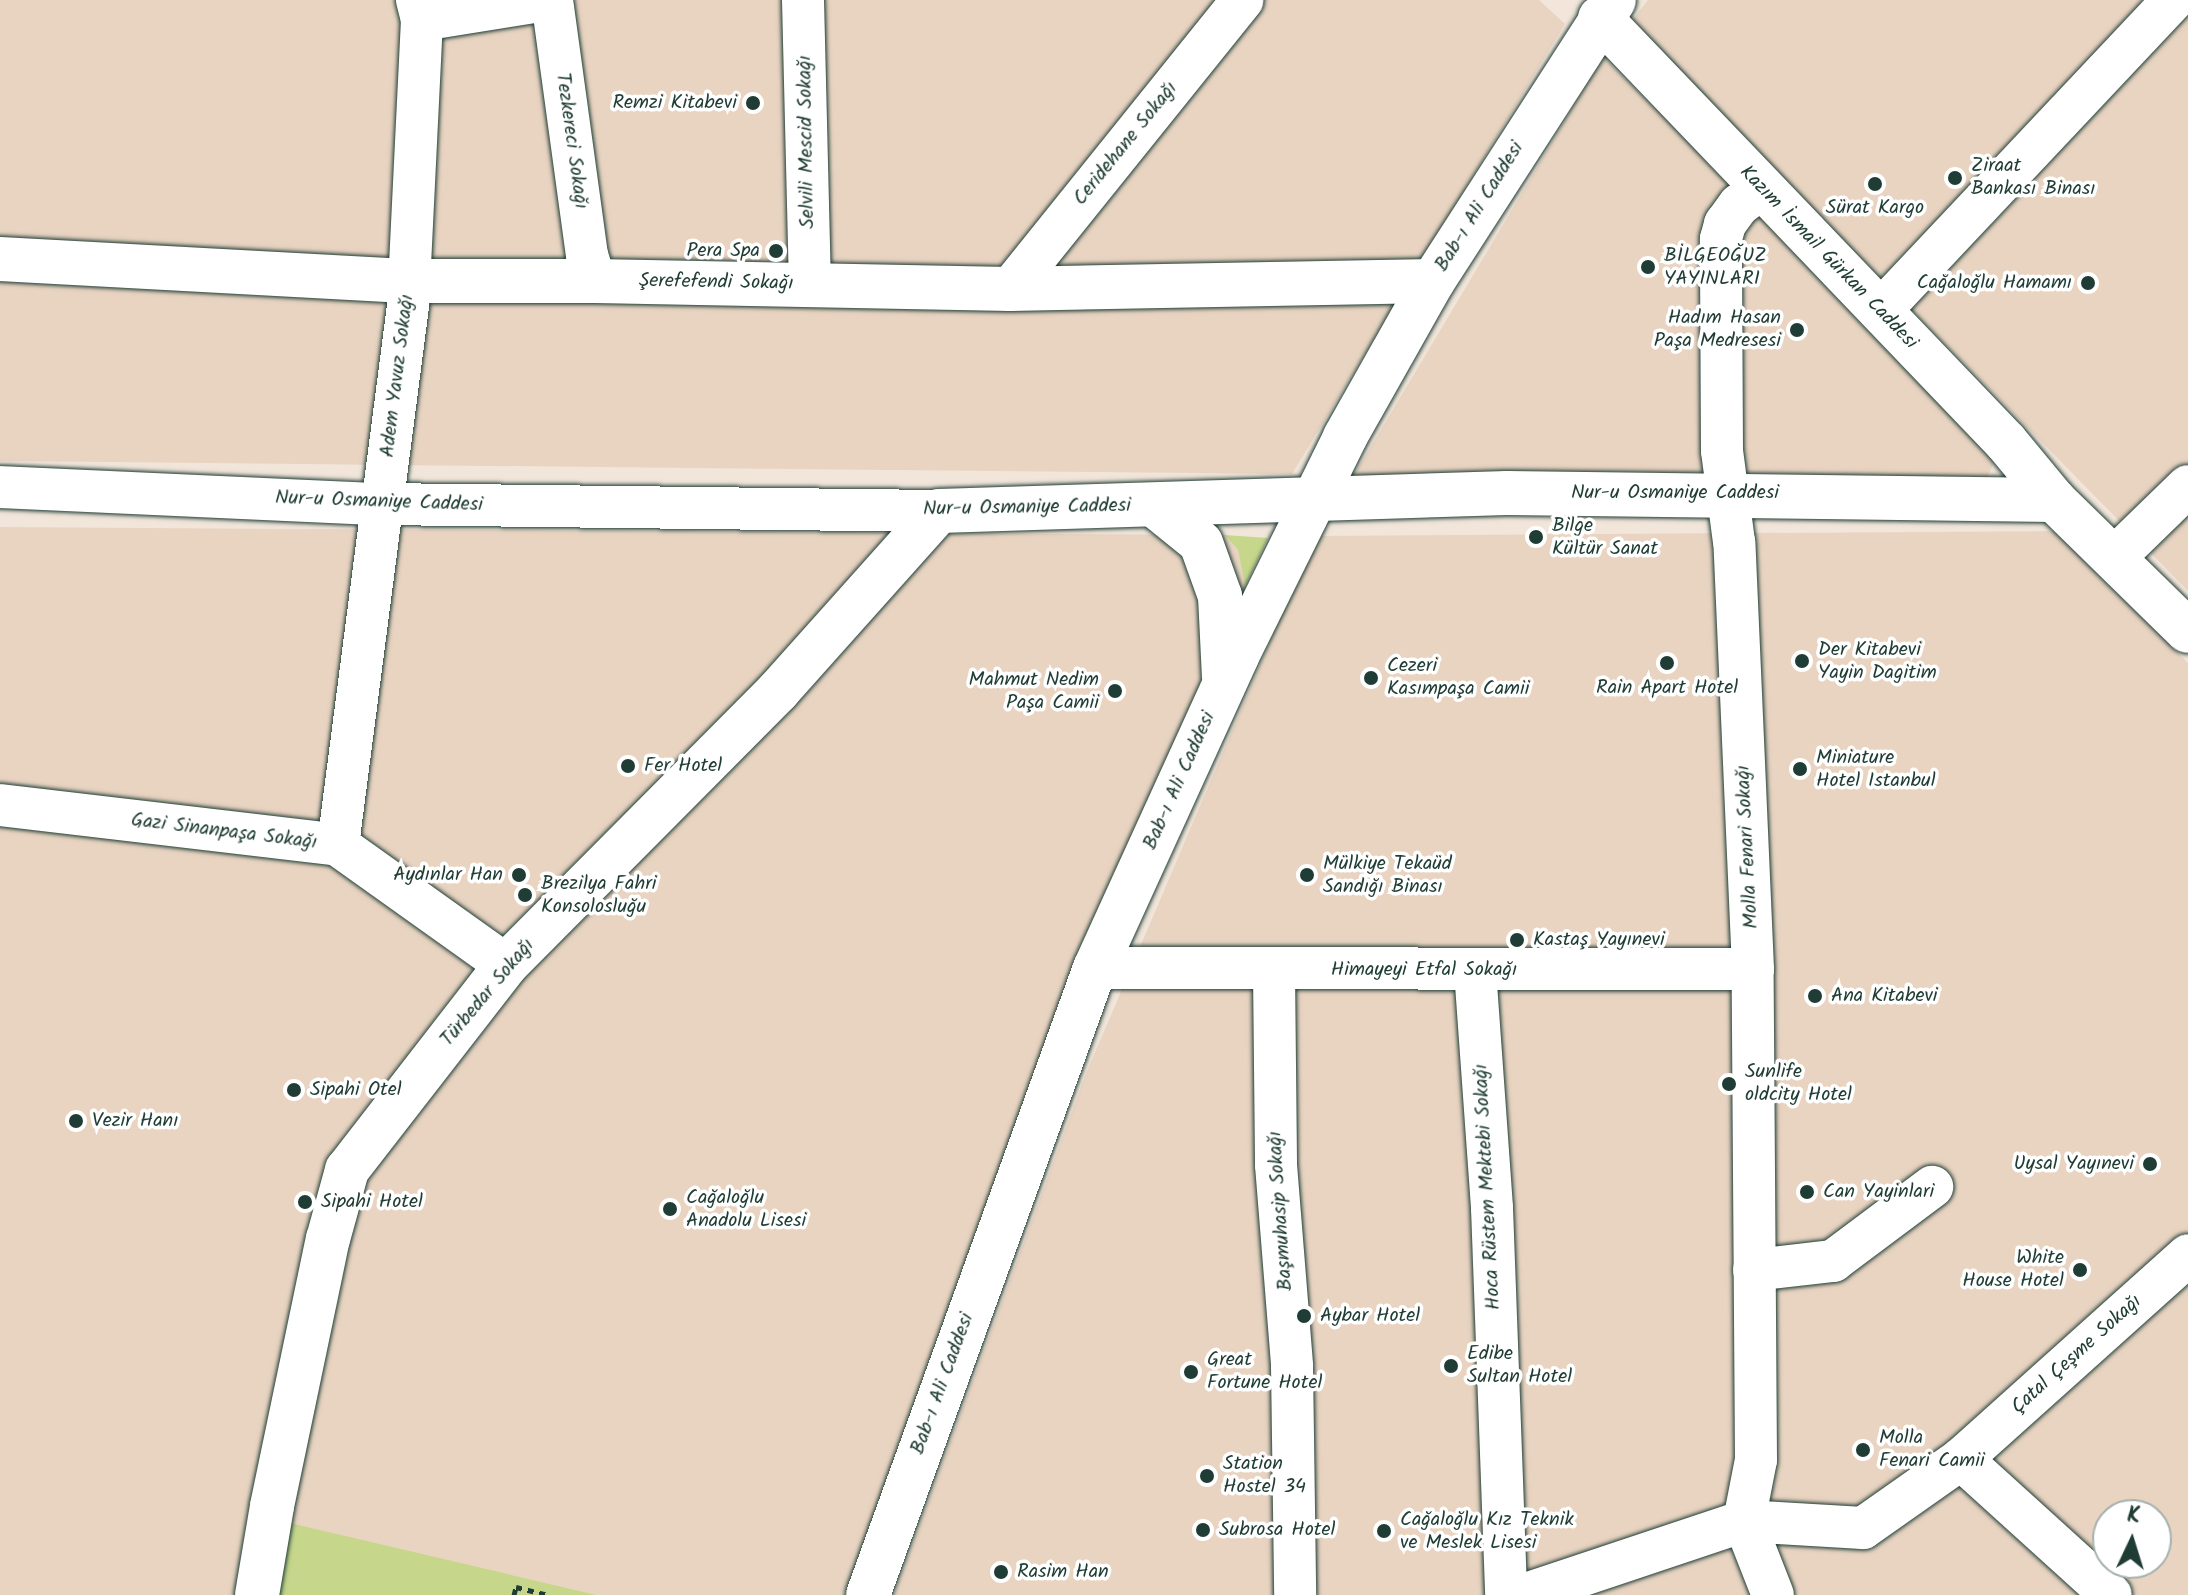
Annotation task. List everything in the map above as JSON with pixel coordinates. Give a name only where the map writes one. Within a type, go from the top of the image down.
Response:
[{"type":"main road","name":"Kazım İsmail Gürkan Caddesi","points":[[1597,6],[1761,189],[2006,442],[2054,500],[2188,631]]},
{"type":"main road","name":"Bab-ı Ali Caddesi","points":[[868,1595],[1095,968],[1224,684],[1317,496],[1433,281],[1597,6]]},
{"type":"main road","name":"Şerefefendi Sokağı","points":[[0,259],[410,281],[595,281],[1010,289],[1433,281]]},
{"type":"main road","name":"Nur-u Osmaniye Caddesi","points":[[939,511],[1154,505],[1317,496],[1726,493],[2054,500]]},
{"type":"main road","points":[[1154,505],[1201,543],[1220,596],[1224,684]]},
{"type":"main road","name":"Türbedar Sokağı","points":[[257,1595],[272,1506],[328,1239],[347,1170],[506,965],[778,691],[939,511]]},
{"type":"street","points":[[420,10],[549,0]]},
{"type":"street","name":"Tezkereci Sokağı","points":[[549,0],[587,255],[595,281]]},
{"type":"street","name":"Selvili Mescid Sokağı","points":[[803,0],[810,285]]},
{"type":"street","name":"Ceridehane Sokağı","points":[[1010,289],[1242,0]]},
{"type":"street","points":[[1880,311],[2173,0]]},
{"type":"street","points":[[2180,0],[2188,9]]},
{"type":"street","name":"Adem Yavuz Sokağı","points":[[338,845],[410,281],[420,10]]},
{"type":"street","name":"Molla Fenari Sokağı","points":[[1744,1521],[1756,1460],[1753,969],[1734,542],[1722,451],[1721,239],[1725,224],[1739,205],[1761,189]]},
{"type":"street","points":[[2114,558],[2188,486]]},
{"type":"street","name":"Nur-u Osmaniye Caddesi","points":[[0,487],[381,504],[939,511]]},
{"type":"street","name":"Gazi Sinanpaşa Sokağı","points":[[0,805],[338,845],[506,965]]},
{"type":"street","name":"Himayeyi Etfal Sokağı","points":[[1095,968],[1753,969]]},
{"type":"street","name":"Başmuhasip Sokağı","points":[[1274,970],[1276,1165],[1292,1366],[1295,1595]]},
{"type":"street","name":"Hoca Rüstem Mektebi Sokağı","points":[[1475,970],[1492,1208],[1506,1595]]},
{"type":"street","points":[[1754,1270],[1833,1261],[1932,1187]]},
{"type":"street","name":"Çatal Çeşme Sokağı","points":[[1523,1595],[1744,1521],[1863,1528],[1961,1459],[2188,1255]]},
{"type":"street","points":[[1961,1459],[2111,1595]]},
{"type":"street","points":[[1744,1521],[1773,1595]]},
{"type":"path","points":[[514,1595],[516,1587],[549,1595]]},
{"type":"shaded area","points":[[0,0],[1539,0],[1565,24],[1292,474],[0,461]]},
{"type":"shaded area","points":[[1648,0],[2188,0],[2188,591],[1630,23]]},
{"type":"shaded area","points":[[1603,57],[2000,448],[1984,485],[1351,480]]},
{"type":"shaded area","points":[[0,527],[1225,535],[1238,550],[1245,586],[1044,1077],[845,1595],[597,1595],[277,1521],[265,1595],[0,1595]]},
{"type":"shaded area","points":[[2057,531],[2188,663],[2188,1595],[894,1595],[1085,1076],[1315,536]]},
{"type":"green space","points":[[1225,535],[1268,538],[1245,586],[1238,550]]},
{"type":"green space","points":[[277,1520],[597,1595],[265,1595]]},
{"type":"place","name":"Remzi Kitabevi","points":[[753,103]]},
{"type":"place","name":"Ziraat Bankası Binası","points":[[1955,178]]},
{"type":"place","name":"Sürat Kargo","points":[[1875,184]]},
{"type":"place","name":"Pera Spa","points":[[776,251]]},
{"type":"place","name":"BİLGEOĞUZ YAYINLARI","points":[[1648,267]]},
{"type":"place","name":"Cağaloğlu Hamamı","points":[[2088,283]]},
{"type":"place","name":"Hadım Hasan Paşa Medresesi","points":[[1797,330]]},
{"type":"place","name":"Bilge Kültür Sanat","points":[[1536,537]]},
{"type":"place","name":"Der Kitabevi Yayin Dagitim","points":[[1802,661]]},
{"type":"place","name":"Rain Apart Hotel","points":[[1667,663]]},
{"type":"place","name":"Cezeri Kasımpaşa Camii","points":[[1371,678]]},
{"type":"place","name":"Mahmut Nedim Paşa Camii","points":[[1115,691]]},
{"type":"place","name":"Fer Hotel","points":[[628,766]]},
{"type":"place","name":"Miniature Hotel Istanbul","points":[[1800,769]]},
{"type":"place","name":"Aydınlar Han","points":[[519,875]]},
{"type":"place","name":"Mülkiye Tekaüd Sandığı Binası","points":[[1307,875]]},
{"type":"place","name":"Brezilya Fahri Konsolosluğu","points":[[525,895]]},
{"type":"place","name":"Kastaş Yayınevi","points":[[1517,940]]},
{"type":"place","name":"Ana Kitabevi","points":[[1815,996]]},
{"type":"place","name":"Sunlife oldcity Hotel","points":[[1729,1084]]},
{"type":"place","name":"Sipahi Otel","points":[[294,1090]]},
{"type":"place","name":"Vezir Hanı","points":[[76,1121]]},
{"type":"place","name":"Uysal Yayınevi","points":[[2150,1164]]},
{"type":"place","name":"Can Yayinlari","points":[[1807,1192]]},
{"type":"place","name":"Sipahi Hotel","points":[[305,1202]]},
{"type":"place","name":"Cağaloğlu Anadolu Lisesi","points":[[670,1209]]},
{"type":"place","name":"White House Hotel","points":[[2080,1270]]},
{"type":"place","name":"Aybar Hotel","points":[[1304,1316]]},
{"type":"place","name":"Edibe Sultan Hotel","points":[[1451,1366]]},
{"type":"place","name":"Great Fortune Hotel","points":[[1191,1372]]},
{"type":"place","name":"Molla Fenari Camii","points":[[1863,1450]]},
{"type":"place","name":"Station Hostel 34","points":[[1207,1476]]},
{"type":"place","name":"Subrosa Hotel","points":[[1203,1530]]},
{"type":"place","name":"Cağaloğlu Kız Teknik ve Meslek Lisesi","points":[[1384,1531]]},
{"type":"place","name":"Rasim Han","points":[[1001,1572]]}]
